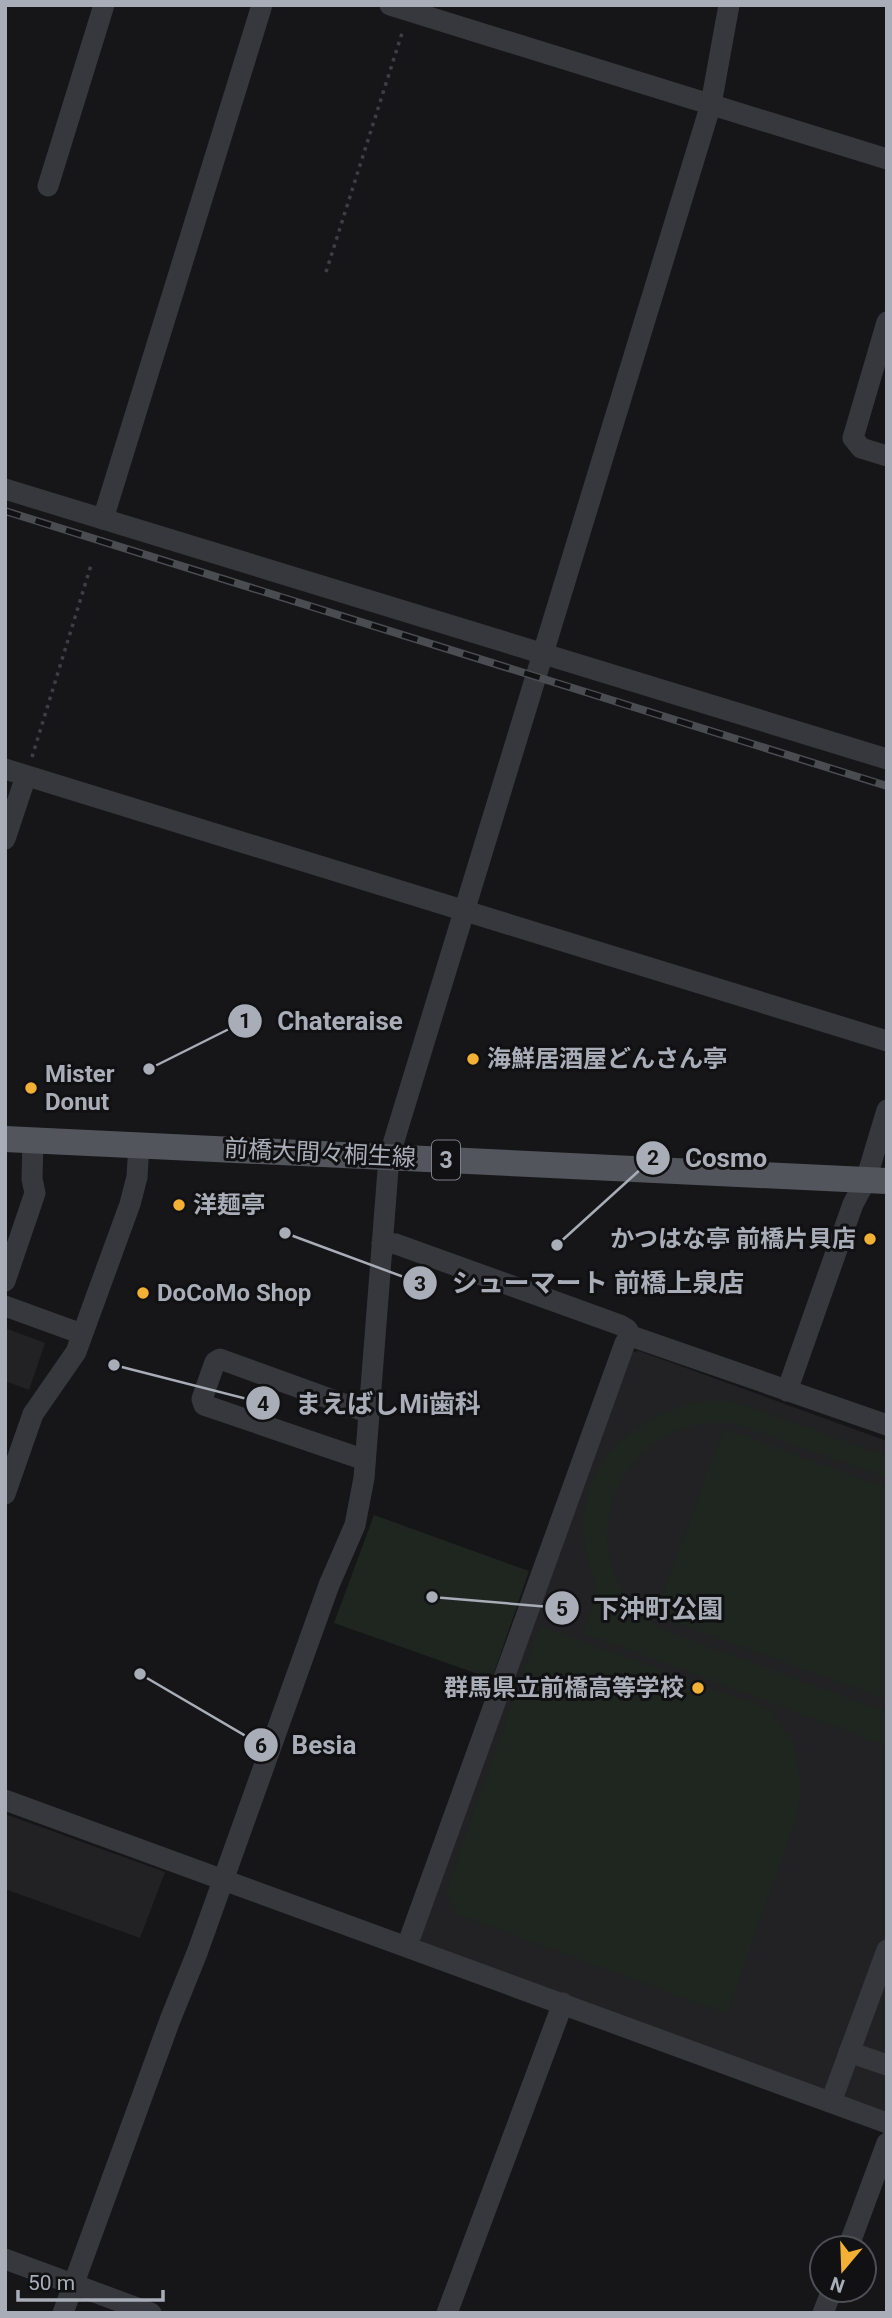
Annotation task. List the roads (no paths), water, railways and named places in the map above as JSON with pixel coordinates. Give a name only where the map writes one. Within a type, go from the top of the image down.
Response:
[{"type":"main road","name":"前橋大間々桐生線","points":[[5,1139],[876,1180]]},
{"type":"street","points":[[48,186],[104,5]]},
{"type":"street","points":[[103,519],[262,5]]},
{"type":"street","points":[[63,2313],[329,1585],[355,1525],[364,1478],[389,1157],[711,104],[729,5]]},
{"type":"street","points":[[400,8],[887,159]]},
{"type":"street","points":[[887,322],[853,438],[861,448],[887,456]]},
{"type":"street","points":[[5,489],[887,759]]},
{"type":"street","points":[[5,769],[464,913],[887,1041]]},
{"type":"street","points":[[5,839],[26,776]]},
{"type":"street","points":[[788,1391],[853,1204],[876,1180],[887,1110]]},
{"type":"street","points":[[5,1281],[35,1193],[32,1179],[33,1141]]},
{"type":"street","points":[[5,1494],[33,1415],[47,1391],[71,1361],[82,1334],[130,1204],[137,1177],[139,1144]]},
{"type":"street","points":[[382,1243],[396,1244],[620,1325],[627,1329],[631,1336],[887,1425]]},
{"type":"street","points":[[5,1306],[82,1334]]},
{"type":"street","points":[[407,1946],[625,1343],[631,1336]]},
{"type":"street","points":[[365,1460],[204,1405],[202,1399],[215,1362],[220,1359],[369,1413]]},
{"type":"street","points":[[5,1800],[887,2123]]},
{"type":"street","points":[[831,2102],[887,1950]]},
{"type":"street","points":[[447,2313],[563,2003]]},
{"type":"street","points":[[849,2052],[887,2065]]},
{"type":"street","points":[[853,2234],[887,2143]]},
{"type":"street","points":[[5,2259],[151,2313]]},
{"type":"railway","points":[[5,511],[887,786]]},
{"type":"place","name":"海鮮居酒屋どんさん亭","points":[[473,1059]]},
{"type":"place","name":"Chateraise","points":[[149,1069]]},
{"type":"place","name":"Mister Donut","points":[[31,1088]]},
{"type":"place","name":"洋麺亭","points":[[179,1205]]},
{"type":"place","name":"シューマート 前橋上泉店","points":[[285,1233]]},
{"type":"place","name":"かつはな亭 前橋片貝店","points":[[870,1239]]},
{"type":"place","name":"Cosmo","points":[[557,1245]]},
{"type":"place","name":"DoCoMo Shop","points":[[143,1293]]},
{"type":"place","name":"まえばしMi歯科","points":[[114,1365]]},
{"type":"place","name":"下沖町公園","points":[[432,1597]]},
{"type":"place","name":"Besia","points":[[140,1674]]},
{"type":"place","name":"群馬県立前橋高等学校","points":[[698,1688]]}]
